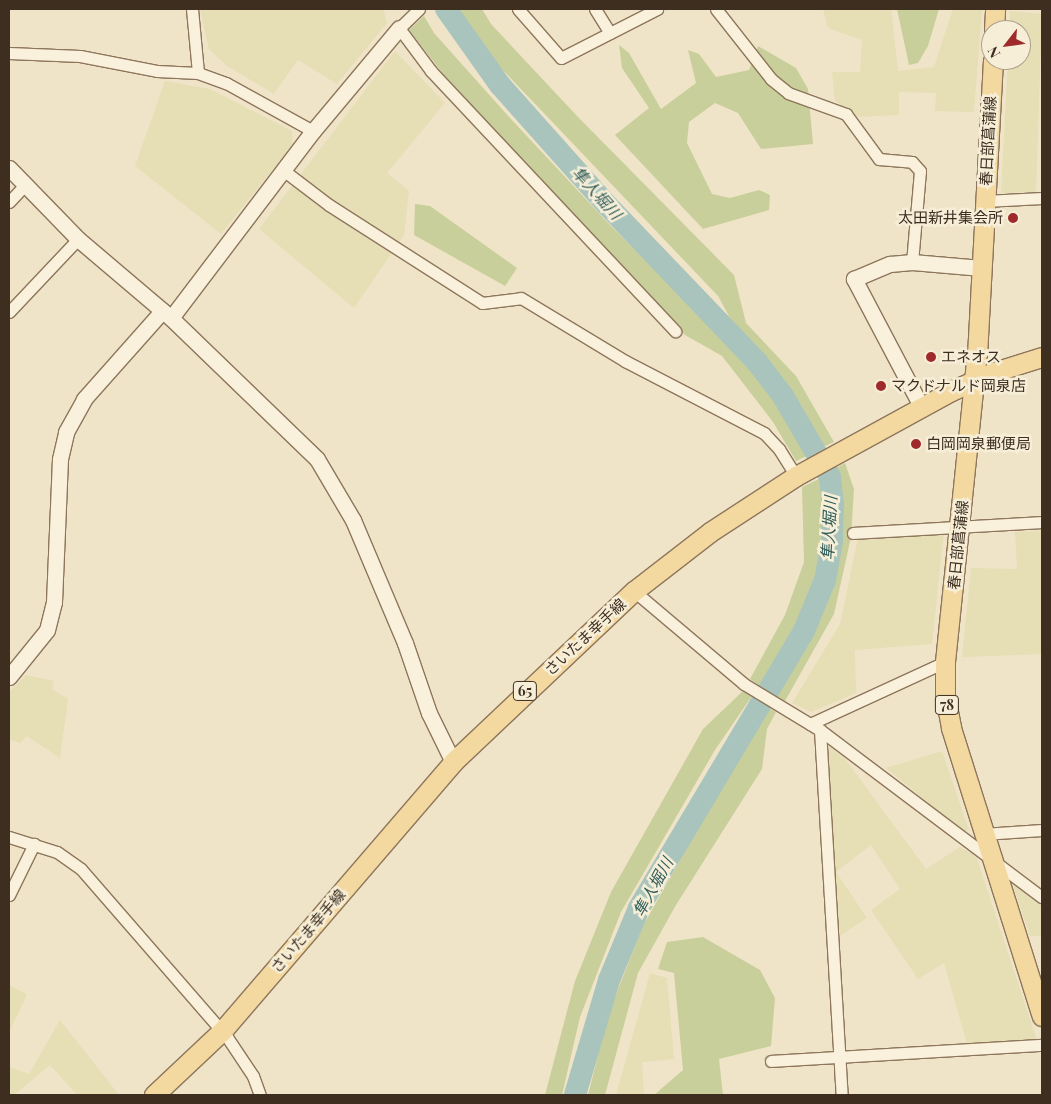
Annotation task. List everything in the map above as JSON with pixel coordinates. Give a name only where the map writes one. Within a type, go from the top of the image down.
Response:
[{"type":"main road","name":"春日部菖蒲線","points":[[992,70],[986,201],[974,380],[945,662],[945,696],[950,728],[1042,1016]]},
{"type":"main road","name":"さいたま幸手線","points":[[154,1095],[222,1031],[453,762],[634,591],[710,532],[796,476],[921,406],[974,380],[1042,357]]},
{"type":"street","points":[[192,9],[198,73]]},
{"type":"street","points":[[9,676],[47,630],[54,602],[60,459],[66,432],[84,399],[166,315],[283,170],[312,130],[399,28],[419,9]]},
{"type":"street","points":[[518,9],[562,58],[656,9]]},
{"type":"street","points":[[595,9],[610,33]]},
{"type":"street","points":[[716,9],[771,79],[788,94],[846,114],[879,159],[912,162],[920,170],[912,262]]},
{"type":"street","points":[[399,28],[430,72],[675,331]]},
{"type":"street","points":[[9,53],[80,56],[158,71],[198,73],[226,83],[312,130]]},
{"type":"street","points":[[9,168],[78,239],[166,315],[317,459],[353,520],[405,643],[429,713],[453,762]]},
{"type":"street","points":[[283,170],[329,205],[482,303],[521,298],[625,361],[764,433],[779,449],[796,476]]},
{"type":"street","points":[[9,202],[26,184]]},
{"type":"street","points":[[986,201],[1042,198]]},
{"type":"street","points":[[9,312],[78,239]]},
{"type":"street","points":[[921,406],[854,279],[890,264],[912,262],[982,268]]},
{"type":"street","points":[[853,533],[960,525],[1042,522]]},
{"type":"street","points":[[634,591],[744,684],[815,727],[989,855],[1042,897]]},
{"type":"street","points":[[815,727],[945,662]]},
{"type":"street","points":[[815,727],[842,1095]]},
{"type":"street","points":[[983,834],[1042,830]]},
{"type":"street","points":[[9,837],[57,852],[81,870],[222,1031],[240,1055],[260,1095]]},
{"type":"street","points":[[9,895],[34,844]]},
{"type":"street","points":[[771,1061],[839,1055],[1042,1045]]},
{"type":"shaded area","points":[[200,9],[383,9],[387,23],[337,84],[298,60],[274,94],[227,66],[209,49]]},
{"type":"shaded area","points":[[823,9],[891,9],[898,71],[934,67],[953,9],[982,9],[974,112],[935,111],[936,93],[899,92],[899,115],[858,117],[835,101],[832,72],[860,72],[862,40],[828,28]]},
{"type":"shaded area","points":[[1010,11],[1042,14],[1036,192],[1001,193],[1007,70],[1031,70],[1031,20],[1010,20]]},
{"type":"shaded area","points":[[395,51],[445,103],[387,173],[409,191],[404,235],[354,308],[259,229]]},
{"type":"shaded area","points":[[165,81],[210,89],[292,131],[293,144],[221,234],[135,166]]},
{"type":"shaded area","points":[[1042,531],[1042,654],[962,657],[971,568],[1017,569],[1015,532]]},
{"type":"shaded area","points":[[944,532],[932,644],[855,650],[856,693],[811,712],[792,703],[840,624],[858,538]]},
{"type":"shaded area","points":[[26,675],[54,681],[52,689],[68,699],[60,758],[27,736],[20,743],[9,739],[9,692]]},
{"type":"shaded area","points":[[825,743],[846,760],[926,869],[960,847],[976,856],[1037,1040],[967,1044],[944,963],[918,979],[871,910],[900,889],[871,845],[836,872],[867,918],[838,937]]},
{"type":"shaded area","points":[[942,751],[969,830],[962,831],[886,768]]},
{"type":"shaded area","points":[[1011,879],[1042,903],[1042,936],[1030,936]]},
{"type":"shaded area","points":[[650,973],[667,978],[674,1059],[642,1062],[644,1095],[616,1095]]},
{"type":"shaded area","points":[[9,985],[27,994],[9,1033]]},
{"type":"shaded area","points":[[60,1020],[119,1095],[77,1095],[50,1065],[14,1095],[9,1095],[9,1067],[29,1074]]},
{"type":"green space","points":[[456,9],[482,9],[491,24],[578,117],[734,275],[746,323],[796,376],[834,442],[821,448],[795,397],[761,351],[736,329],[718,296],[479,45]]},
{"type":"green space","points":[[897,9],[939,9],[928,46],[918,63],[909,65]]},
{"type":"green space","points":[[424,16],[434,33],[610,225],[741,355],[770,394],[807,456],[796,461],[773,422],[722,356],[685,335],[475,115],[409,30]]},
{"type":"green space","points":[[619,45],[629,53],[661,109],[696,83],[688,50],[699,54],[716,77],[749,70],[758,46],[796,68],[808,89],[813,144],[761,149],[738,113],[715,103],[689,122],[687,143],[712,194],[730,198],[759,190],[770,195],[769,210],[703,229],[615,135],[649,108],[622,68]]},
{"type":"green space","points":[[415,204],[430,206],[517,268],[505,286],[414,235]]},
{"type":"green space","points":[[845,463],[854,489],[851,537],[834,614],[785,701],[774,696],[812,627],[828,588],[837,543],[839,493],[833,470]]},
{"type":"green space","points":[[821,478],[827,512],[819,579],[787,647],[760,686],[750,679],[785,615],[804,562],[802,487]]},
{"type":"green space","points":[[743,691],[752,696],[715,750],[621,912],[580,1017],[562,1095],[545,1095],[575,981],[611,892],[703,729]]},
{"type":"green space","points":[[767,707],[776,712],[767,729],[762,769],[676,905],[638,973],[605,1095],[588,1095],[610,1009],[644,924]]},
{"type":"green space","points":[[703,937],[760,970],[775,998],[771,1046],[719,1059],[723,1095],[654,1095],[683,1070],[674,973],[658,969],[667,942]]},
{"type":"waterway","name":"隼人堀川","points":[[446,9],[500,85],[607,205],[757,362],[783,396],[830,477],[833,506],[832,541],[825,580],[804,631],[639,908],[609,980],[575,1095]]},
{"type":"place","name":"太田新井集会所","points":[[1013,218]]},
{"type":"place","name":"エネオス","points":[[931,357]]},
{"type":"place","name":"マクドナルド岡泉店","points":[[881,386]]},
{"type":"place","name":"白岡岡泉郵便局","points":[[916,444]]}]
